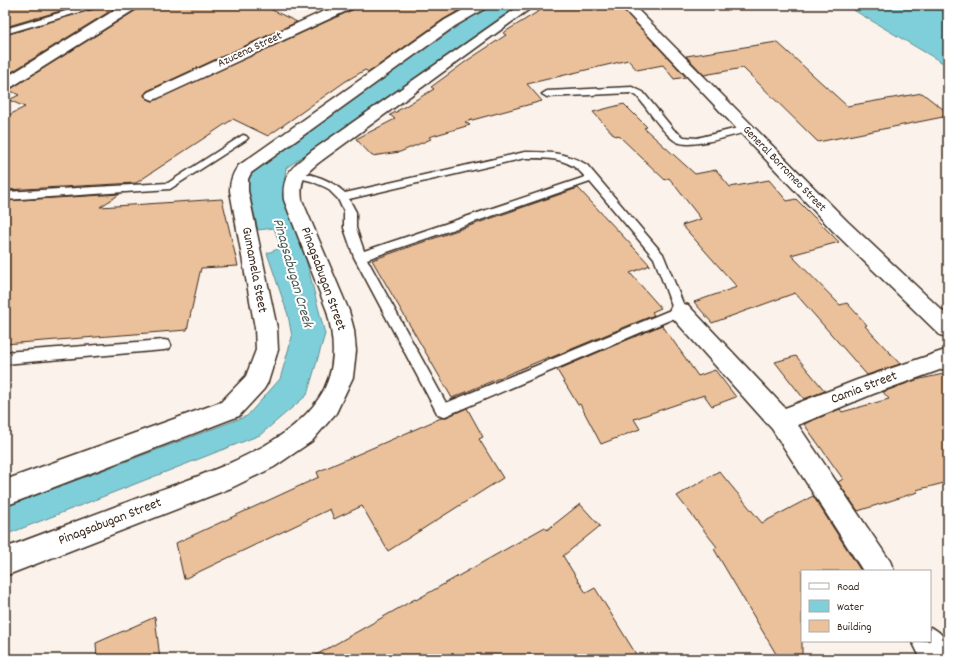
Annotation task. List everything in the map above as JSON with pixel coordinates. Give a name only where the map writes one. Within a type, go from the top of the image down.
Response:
[{"type":"street","points":[[5,85],[132,5]]},
{"type":"street","name":"Azucena Street","points":[[153,95],[348,5]]},
{"type":"street","name":"Gumamela Steet","points":[[5,493],[230,408],[256,382],[266,350],[266,328],[239,191],[239,179],[244,170],[450,24],[481,5]]},
{"type":"street","points":[[295,174],[319,154],[529,5]]},
{"type":"street","name":"General Borromeo Street","points":[[626,5],[840,226],[948,329]]},
{"type":"street","name":"Pinagsabugan Street","points":[[5,562],[222,479],[265,459],[303,433],[327,406],[341,377],[345,351],[343,330],[338,311],[293,200],[291,183],[295,174]]},
{"type":"street","points":[[680,311],[781,421],[879,570]]},
{"type":"street","name":"Camia Street","points":[[781,421],[865,387],[948,358]]},
{"type":"street","points":[[928,642],[939,659]]},
{"type":"lane","points":[[5,32],[94,5]]},
{"type":"lane","points":[[282,5],[301,5]]},
{"type":"lane","points":[[547,94],[632,90],[640,94],[671,132],[681,140],[697,141],[746,129]]},
{"type":"lane","points":[[5,196],[170,186],[243,138]]},
{"type":"lane","points":[[295,174],[314,178],[331,186],[342,197],[350,212],[350,228],[360,257],[443,411],[680,311],[659,256],[583,167],[572,160],[554,155],[525,155],[342,197]]},
{"type":"lane","points":[[360,257],[592,178]]},
{"type":"lane","points":[[6,360],[164,345]]},
{"type":"water","name":"Pinagsabugan Creek","points":[[488,5],[521,5],[286,168],[283,195],[306,260],[325,334],[307,395],[260,435],[5,535],[5,507],[247,416],[280,379],[292,337],[288,315],[267,253],[281,248],[274,228],[258,230],[247,182],[257,166]]},
{"type":"water","points":[[845,5],[948,5],[948,66]]},
{"type":"building","points":[[5,5],[81,5],[5,27]]},
{"type":"building","points":[[99,5],[120,5],[5,76],[5,35],[97,8]]},
{"type":"building","points":[[139,5],[262,5],[297,22],[147,91],[144,96],[152,101],[363,5],[469,5],[444,19],[369,72],[365,70],[346,81],[268,136],[233,119],[136,183],[5,190],[5,165],[9,149],[5,148],[5,117],[25,107],[9,100],[19,95],[9,90],[138,9]]},
{"type":"building","points":[[549,5],[619,5],[686,77],[674,79],[663,65],[637,70],[628,60],[527,84],[542,101],[465,122],[470,125],[429,137],[431,139],[400,152],[372,156],[356,139],[395,119],[390,115],[434,89],[431,87],[506,35],[503,33]]},
{"type":"building","points":[[777,42],[847,106],[922,93],[948,113],[948,116],[818,142],[743,68],[704,75],[686,56]]},
{"type":"building","points":[[624,104],[647,127],[644,128],[695,174],[716,170],[730,187],[769,180],[787,201],[796,199],[839,242],[791,255],[840,305],[847,303],[867,325],[865,326],[900,364],[867,375],[795,293],[712,323],[694,302],[737,287],[682,225],[701,219],[669,178],[665,180],[618,135],[615,136],[593,112]]},
{"type":"building","points":[[578,188],[650,265],[630,273],[661,308],[652,312],[654,315],[452,398],[372,260]]},
{"type":"building","points":[[120,194],[100,207],[222,199],[238,266],[201,268],[187,330],[5,344],[5,201]]},
{"type":"building","points":[[662,325],[698,376],[715,370],[736,397],[712,406],[704,395],[634,419],[640,429],[601,444],[580,404],[578,405],[557,370]]},
{"type":"building","points":[[796,356],[825,391],[804,399],[775,362]]},
{"type":"building","points":[[948,373],[948,482],[916,490],[918,492],[858,511],[838,482],[843,479],[804,424],[840,409],[842,412],[889,399],[883,392],[916,380]]},
{"type":"building","points":[[467,408],[483,437],[479,439],[503,478],[388,551],[362,506],[334,519],[330,509],[184,579],[176,543],[319,477],[317,472]]},
{"type":"building","points":[[719,471],[762,523],[813,496],[860,570],[801,570],[802,659],[779,659],[714,549],[717,547],[677,496]]},
{"type":"building","points":[[580,504],[600,526],[563,556],[586,593],[595,588],[639,659],[309,659],[545,527],[547,530]]},
{"type":"building","points":[[155,617],[160,659],[97,659],[96,643]]}]
